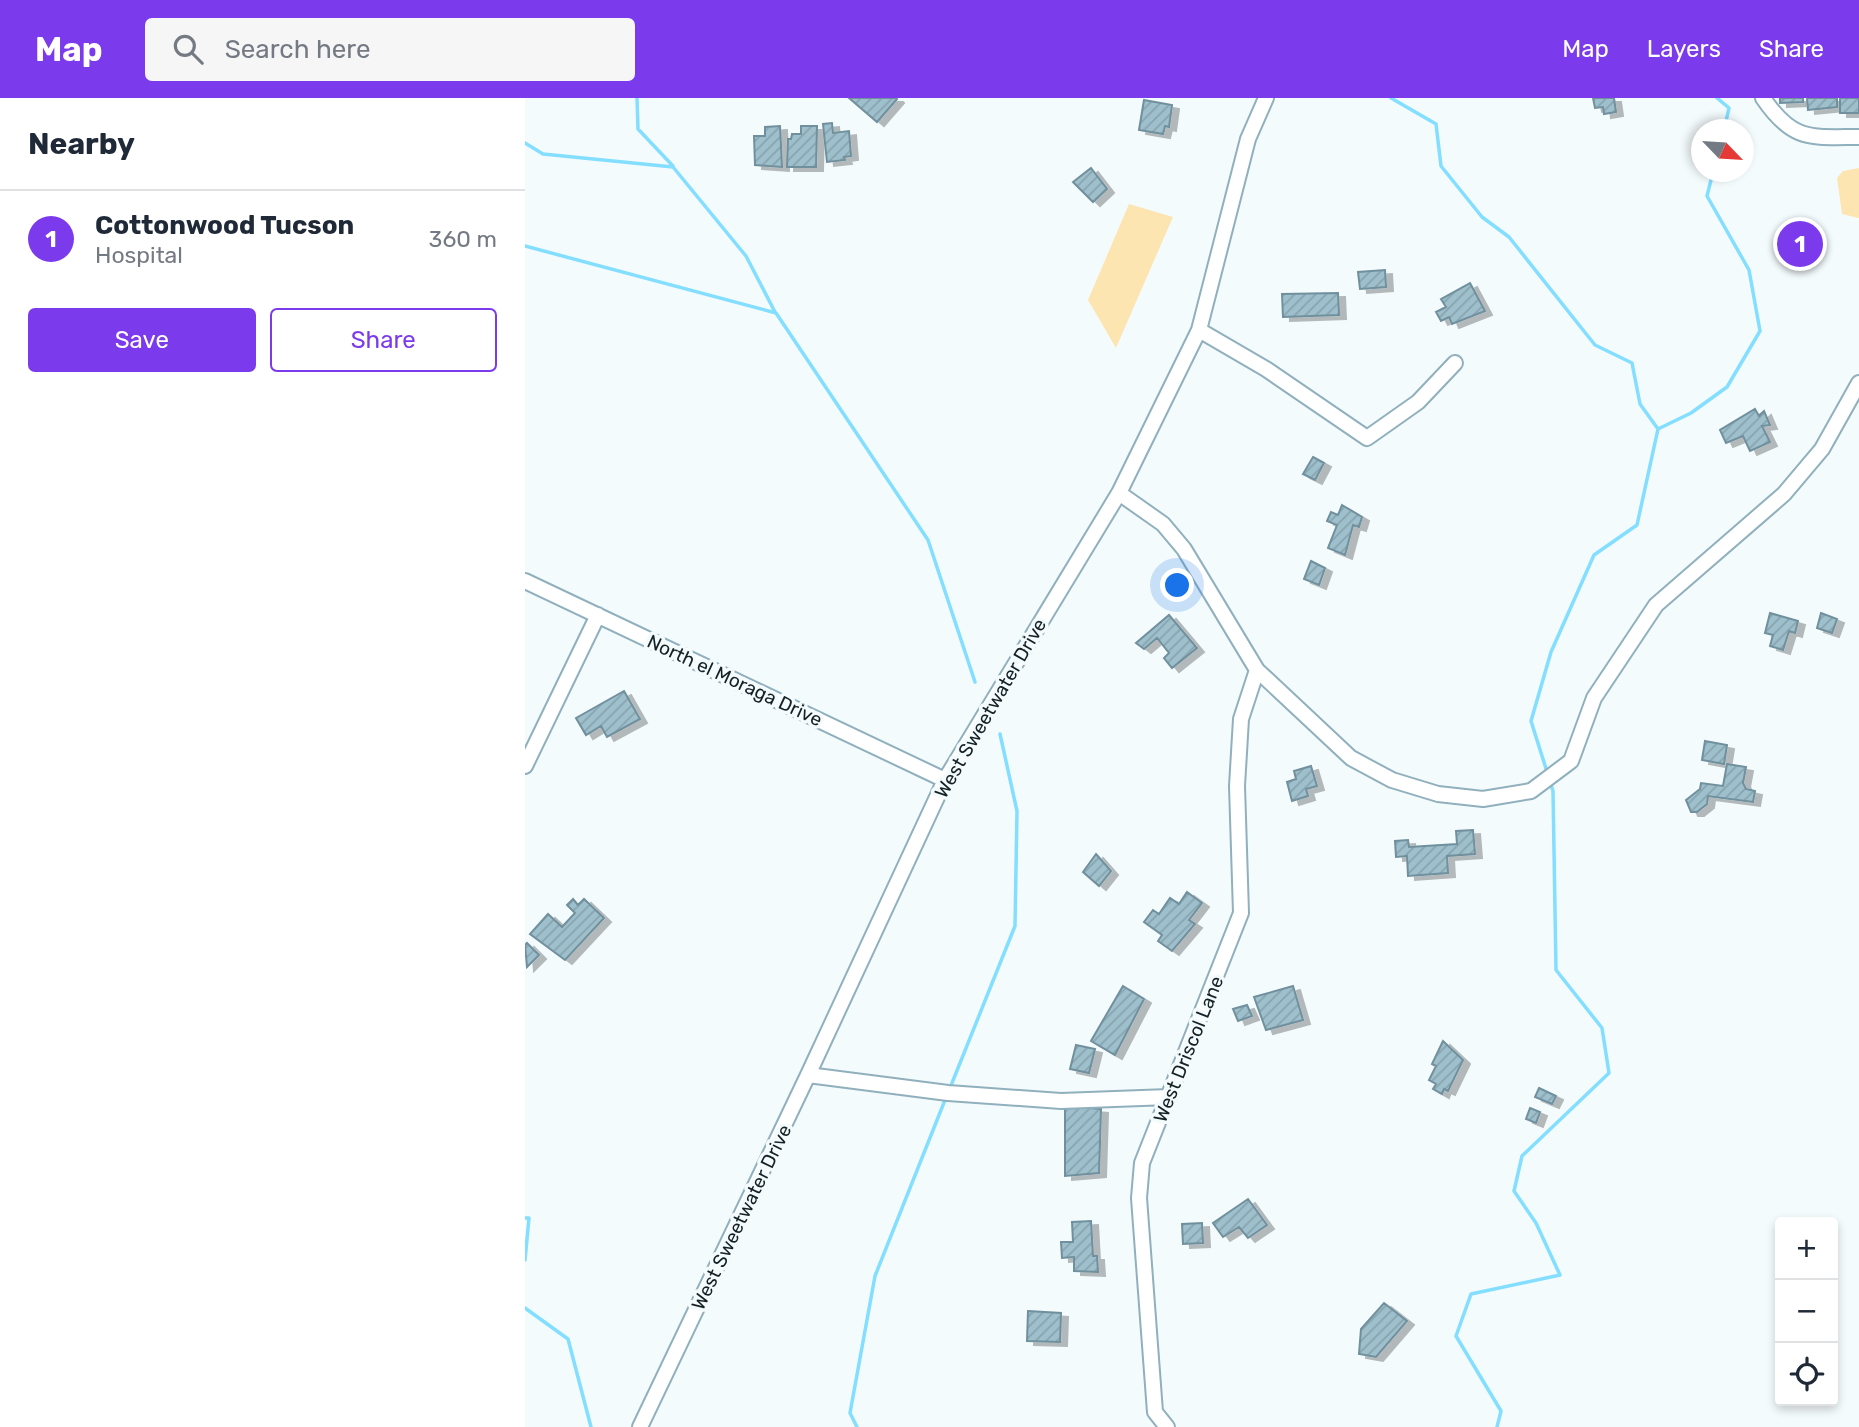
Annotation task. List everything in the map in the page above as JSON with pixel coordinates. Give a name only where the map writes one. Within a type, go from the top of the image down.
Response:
[{"type":"street","name":"West Sweetwater Drive","points":[[640,1427],[808,1075],[944,780],[1119,493],[1199,330],[1248,139],[1266,98]]},
{"type":"street","points":[[1763,98],[1791,131],[1812,137],[1859,137]]},
{"type":"street","points":[[1199,330],[1266,369],[1367,438],[1387,427],[1418,402],[1455,363]]},
{"type":"street","points":[[1119,493],[1163,524],[1184,550],[1257,670],[1351,758],[1392,780],[1438,794],[1483,799],[1531,791],[1571,761],[1594,698],[1657,605],[1784,494],[1822,449],[1859,383]]},
{"type":"street","name":"North el Moraga Drive","points":[[525,581],[944,780]]},
{"type":"street","points":[[525,766],[598,615]]},
{"type":"street","name":"West Driscol Lane","points":[[1167,1427],[1156,1412],[1139,1198],[1142,1163],[1241,914],[1237,786],[1241,719],[1257,670]]},
{"type":"street","points":[[808,1075],[948,1093],[1061,1101],[1169,1097]]},
{"type":"shaded area","points":[[1859,168],[1858,218],[1842,214],[1837,178],[1843,171]]},
{"type":"shaded area","points":[[1129,204],[1173,217],[1116,348],[1088,300]]},
{"type":"building","points":[[849,98],[896,98],[897,99],[877,122]]},
{"type":"building","points":[[1593,98],[1614,98],[1616,112],[1604,114],[1603,107],[1595,108]]},
{"type":"building","points":[[1780,98],[1803,98],[1803,102],[1780,103]]},
{"type":"building","points":[[1807,98],[1837,98],[1837,107],[1808,110]]},
{"type":"building","points":[[1840,98],[1859,98],[1859,113],[1840,113]]},
{"type":"building","points":[[1144,100],[1172,105],[1169,127],[1165,126],[1163,134],[1139,130]]},
{"type":"building","points":[[832,123],[833,133],[849,131],[851,156],[844,157],[845,160],[827,162],[823,124]]},
{"type":"building","points":[[780,126],[782,167],[755,165],[754,136],[765,136],[765,127]]},
{"type":"building","points":[[801,126],[817,126],[816,167],[787,167],[788,139],[791,139],[792,134],[801,134]]},
{"type":"building","points":[[1091,168],[1107,189],[1093,202],[1073,182]]},
{"type":"building","points":[[1385,270],[1386,287],[1360,289],[1358,272]]},
{"type":"building","points":[[1470,283],[1485,311],[1452,324],[1449,317],[1441,321],[1436,312],[1446,307],[1441,299]]},
{"type":"building","points":[[1338,293],[1339,315],[1283,317],[1282,294]]},
{"type":"building","points":[[1755,409],[1759,416],[1764,411],[1770,425],[1762,426],[1770,442],[1750,451],[1743,436],[1726,443],[1720,430]]},
{"type":"building","points":[[1313,457],[1324,463],[1315,480],[1303,474]]},
{"type":"building","points":[[1342,505],[1362,517],[1359,527],[1353,525],[1345,555],[1328,548],[1337,525],[1327,521],[1331,512],[1338,515]]},
{"type":"building","points":[[1311,561],[1325,568],[1319,585],[1304,579]]},
{"type":"building","points":[[1770,613],[1798,621],[1795,633],[1789,631],[1783,650],[1770,646],[1773,635],[1765,633]]},
{"type":"building","points":[[1821,613],[1837,619],[1832,633],[1817,628]]},
{"type":"building","points":[[1169,615],[1197,648],[1172,668],[1164,658],[1169,653],[1157,638],[1144,649],[1136,643]]},
{"type":"building","points":[[624,691],[640,719],[607,737],[601,726],[586,735],[576,718]]},
{"type":"building","points":[[1705,741],[1727,745],[1724,764],[1702,760]]},
{"type":"building","points":[[1727,764],[1746,767],[1743,783],[1746,789],[1755,791],[1753,802],[1708,796],[1707,804],[1697,812],[1691,812],[1686,800],[1700,789],[1701,783],[1723,786]]},
{"type":"building","points":[[1311,766],[1317,786],[1306,789],[1308,796],[1292,801],[1287,782],[1296,779],[1294,771]]},
{"type":"building","points":[[1473,830],[1475,854],[1447,856],[1448,873],[1408,876],[1407,856],[1396,857],[1395,841],[1408,840],[1409,847],[1457,844],[1456,831]]},
{"type":"building","points":[[1096,854],[1111,871],[1099,886],[1083,872]]},
{"type":"building","points":[[1187,892],[1202,903],[1189,920],[1195,924],[1172,951],[1158,941],[1162,935],[1144,922],[1153,910],[1159,914],[1170,898],[1179,904]]},
{"type":"building","points":[[573,899],[578,905],[584,899],[604,918],[565,960],[530,934],[548,914],[562,927],[575,913],[567,905]]},
{"type":"building","points":[[527,943],[539,955],[527,967],[525,945]]},
{"type":"building","points":[[1123,986],[1144,999],[1115,1055],[1091,1041]]},
{"type":"building","points":[[1293,986],[1303,1020],[1266,1030],[1254,997]]},
{"type":"building","points":[[1247,1005],[1252,1016],[1238,1021],[1233,1009]]},
{"type":"building","points":[[1443,1041],[1463,1060],[1448,1091],[1444,1089],[1442,1094],[1433,1089],[1436,1084],[1429,1080],[1436,1066],[1432,1064]]},
{"type":"building","points":[[1076,1045],[1095,1049],[1089,1073],[1070,1069]]},
{"type":"building","points":[[1539,1088],[1556,1096],[1552,1104],[1535,1097]]},
{"type":"building","points":[[1065,1106],[1101,1109],[1099,1173],[1065,1176]]},
{"type":"building","points":[[1530,1108],[1540,1112],[1536,1123],[1526,1119]]},
{"type":"building","points":[[1248,1199],[1267,1225],[1248,1238],[1239,1227],[1223,1237],[1213,1223]]},
{"type":"building","points":[[1091,1221],[1093,1256],[1097,1256],[1098,1272],[1074,1271],[1074,1257],[1062,1258],[1061,1242],[1073,1242],[1072,1222]]},
{"type":"building","points":[[1202,1223],[1203,1243],[1183,1244],[1182,1224]]},
{"type":"building","points":[[1384,1303],[1407,1321],[1376,1357],[1359,1354],[1361,1329]]},
{"type":"building","points":[[1028,1311],[1061,1313],[1060,1342],[1027,1341]]},
{"type":"waterway","points":[[637,98],[638,129],[673,166]]},
{"type":"waterway","points":[[1391,98],[1436,124],[1441,166],[1482,217],[1509,237],[1595,345],[1632,363],[1640,404],[1658,429],[1637,525],[1594,555],[1551,652],[1531,721],[1548,775]]},
{"type":"waterway","points":[[1717,98],[1729,108],[1726,119]]},
{"type":"waterway","points":[[525,143],[543,154],[673,167],[746,256],[775,312]]},
{"type":"waterway","points":[[1658,429],[1691,413],[1727,387],[1760,331],[1749,270],[1707,196],[1710,182]]},
{"type":"waterway","points":[[525,246],[776,313],[928,540],[975,682]]},
{"type":"waterway","points":[[950,1088],[1015,926],[1017,811],[1000,734]]},
{"type":"waterway","points":[[1497,1427],[1501,1411],[1456,1336],[1471,1294],[1560,1275],[1536,1223],[1514,1191],[1522,1156],[1609,1073],[1602,1028],[1556,970],[1553,791],[1550,782]]},
{"type":"waterway","points":[[857,1427],[850,1413],[875,1276],[947,1095]]},
{"type":"waterway","points":[[525,1218],[529,1218],[525,1260]]},
{"type":"waterway","points":[[525,1308],[568,1339],[591,1427]]},
{"type":"place","name":"Cottonwood Tucson","points":[[1800,244]]}]
